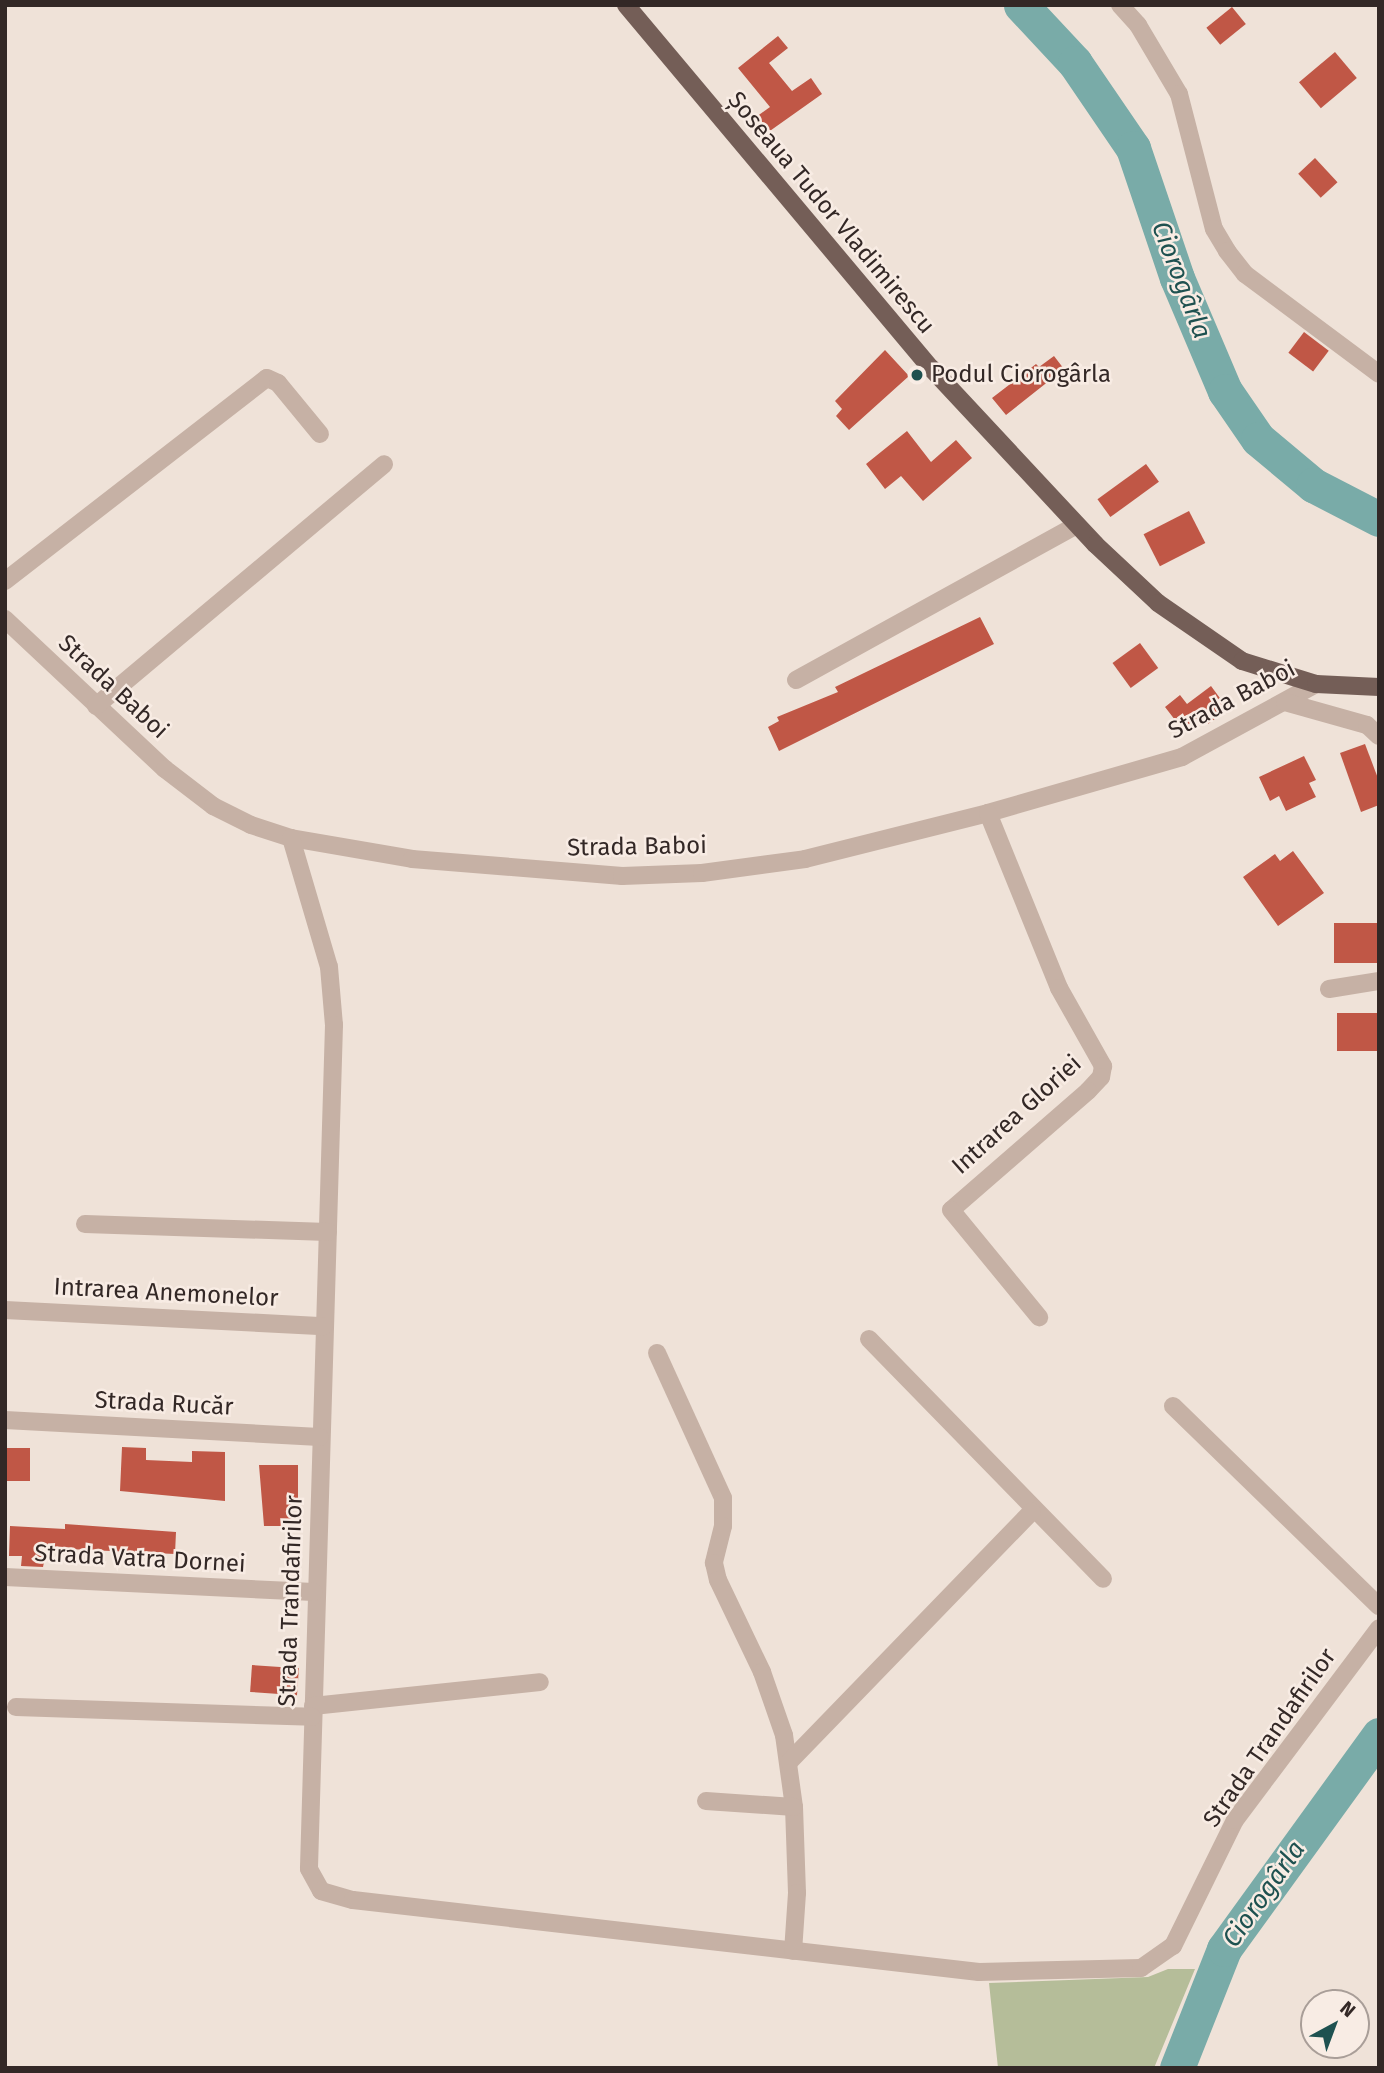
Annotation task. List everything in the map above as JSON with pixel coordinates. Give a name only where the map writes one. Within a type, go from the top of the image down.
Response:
[{"type":"main road","name":"Șoseaua Tudor Vladimirescu","points":[[626,5],[827,250],[1077,525],[1158,603],[1210,643],[1252,665],[1316,684],[1379,687]]},
{"type":"street","points":[[1120,5],[1150,43],[1179,94],[1214,229],[1227,251],[1245,274],[1379,374]]},
{"type":"street","points":[[5,581],[267,378],[278,383],[320,434]]},
{"type":"street","points":[[96,706],[384,464]]},
{"type":"street","points":[[796,680],[966,590],[1077,525]]},
{"type":"street","name":"Strada Baboi","points":[[5,619],[96,706],[213,806],[292,838],[425,860],[622,876],[702,873],[805,859],[988,813],[1182,757],[1316,684]]},
{"type":"street","points":[[1286,702],[1367,725],[1379,736]]},
{"type":"street","name":"Intrarea Gloriei","points":[[988,813],[1059,988],[1103,1066],[1097,1083],[951,1210],[1039,1317]]},
{"type":"street","name":"Strada Trandafirilor","points":[[292,838],[329,967],[334,1025],[314,1592],[309,1869],[313,1883],[332,1897],[999,1974],[1101,1972],[1153,1963],[1173,1946],[1235,1820],[1379,1628]]},
{"type":"street","points":[[1329,989],[1379,981]]},
{"type":"street","points":[[85,1224],[328,1232]]},
{"type":"street","name":"Intrarea Anemonelor","points":[[5,1310],[324,1326]]},
{"type":"street","points":[[869,1339],[1032,1511],[1103,1579]]},
{"type":"street","points":[[657,1353],[723,1498],[723,1526],[714,1563],[718,1580],[762,1672],[789,1762],[794,1807],[797,1893],[793,1951]]},
{"type":"street","points":[[1173,1406],[1379,1606]]},
{"type":"street","name":"Strada Rucăr","points":[[5,1420],[320,1437]]},
{"type":"street","points":[[789,1762],[1032,1511]]},
{"type":"street","name":"Strada Vatra Dornei","points":[[5,1577],[314,1592]]},
{"type":"street","points":[[16,1707],[312,1712],[540,1682]]},
{"type":"street","points":[[706,1801],[794,1807]]},
{"type":"green space","points":[[1168,1969],[1195,1969],[1154,2068],[998,2068],[989,1983],[1148,1977]]},
{"type":"building","points":[[1232,7],[1246,24],[1220,45],[1206,28]]},
{"type":"building","points":[[778,36],[788,48],[769,63],[792,91],[811,78],[822,94],[767,133],[756,117],[770,107],[738,68]]},
{"type":"building","points":[[1335,52],[1357,78],[1321,108],[1299,82]]},
{"type":"building","points":[[1315,158],[1338,182],[1321,198],[1298,174]]},
{"type":"building","points":[[1304,332],[1329,351],[1313,371],[1288,353]]},
{"type":"building","points":[[885,350],[909,376],[849,430],[836,416],[842,409],[835,401]]},
{"type":"building","points":[[1054,356],[1064,369],[1006,415],[992,398],[1036,364],[1039,367]]},
{"type":"building","points":[[907,431],[931,462],[956,440],[972,458],[923,501],[901,476],[885,489],[866,464]]},
{"type":"building","points":[[1146,464],[1159,482],[1110,517],[1097,499]]},
{"type":"building","points":[[1189,511],[1205,543],[1160,566],[1144,534]]},
{"type":"building","points":[[980,617],[994,644],[779,751],[768,727],[779,721],[777,717],[838,692],[835,687]]},
{"type":"building","points":[[1140,643],[1158,668],[1131,688],[1112,663]]},
{"type":"building","points":[[1211,686],[1228,709],[1208,724],[1201,715],[1182,729],[1165,707],[1180,695],[1187,704]]},
{"type":"building","points":[[1365,744],[1379,781],[1379,805],[1361,812],[1340,753]]},
{"type":"building","points":[[1304,756],[1316,780],[1309,783],[1316,797],[1286,811],[1279,796],[1270,801],[1259,777]]},
{"type":"building","points":[[1293,851],[1324,893],[1278,926],[1243,877],[1275,854],[1280,861]]},
{"type":"building","points":[[1334,923],[1379,923],[1379,963],[1334,963]]},
{"type":"building","points":[[1337,1013],[1379,1013],[1379,1051],[1337,1051]]},
{"type":"building","points":[[122,1447],[146,1448],[146,1460],[192,1462],[192,1451],[225,1452],[225,1501],[120,1491]]},
{"type":"building","points":[[5,1448],[30,1448],[30,1481],[5,1481]]},
{"type":"building","points":[[259,1465],[298,1465],[298,1509],[292,1509],[292,1526],[264,1526]]},
{"type":"building","points":[[65,1524],[176,1532],[175,1554],[47,1548],[43,1567],[21,1566],[22,1556],[9,1556],[10,1526],[65,1529]]},
{"type":"building","points":[[252,1665],[299,1668],[297,1695],[250,1692]]},
{"type":"waterway","name":"Ciorogârla","points":[[1021,5],[1075,63],[1133,148],[1177,278],[1225,391],[1258,439],[1313,485],[1379,519]]},
{"type":"waterway","name":"Ciorogârla","points":[[1177,2068],[1224,1949],[1379,1735]]},
{"type":"place","name":"Podul Ciorogârla","points":[[917,375]]}]
